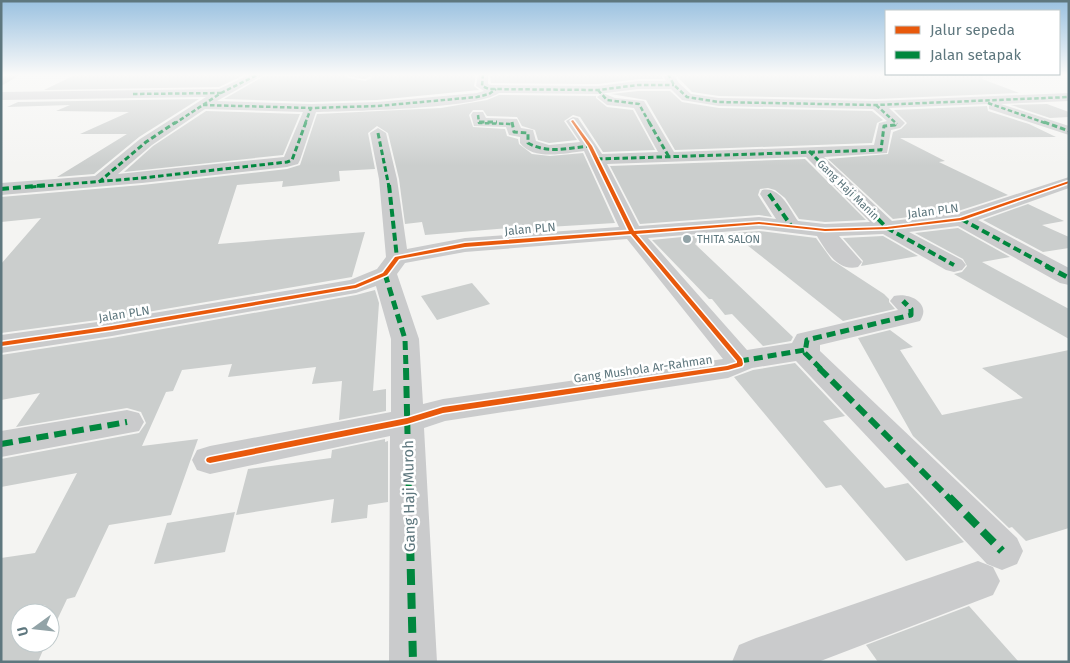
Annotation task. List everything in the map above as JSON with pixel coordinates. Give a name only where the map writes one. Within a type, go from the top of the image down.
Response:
[{"type":"street","points":[[99,182],[146,142],[203,105],[312,108],[389,105]]},
{"type":"street","points":[[641,105],[669,157]]},
{"type":"street","points":[[478,115],[479,123],[512,122],[514,132],[528,133],[528,143],[535,148],[669,157],[881,150],[884,126],[898,123],[876,105],[789,105]]},
{"type":"street","points":[[994,105],[1069,131]]},
{"type":"street","points":[[1,189],[99,182],[287,162],[292,160],[312,108]]},
{"type":"street","name":"Gang Mushola Ar-Rahman","points":[[210,460],[407,421],[442,410],[737,366],[740,362],[631,231],[594,153],[573,121]]},
{"type":"street","name":"Gang Haji Muroh","points":[[378,133],[388,179],[391,266],[405,339],[413,662]]},
{"type":"street","name":"Gang Haji Manin","points":[[809,152],[888,228],[954,265]]},
{"type":"street","name":"Jalan PLN","points":[[1,344],[112,328],[356,286],[391,266],[465,245],[631,231],[759,223],[825,230],[888,228],[961,219],[1069,182]]},
{"type":"street","points":[[769,194],[792,227]]},
{"type":"street","points":[[961,219],[1069,278]]},
{"type":"street","points":[[825,230],[832,244],[850,262]]},
{"type":"street","points":[[756,662],[930,597],[990,566],[805,352],[807,340],[911,315],[911,308],[904,301]]},
{"type":"street","points":[[740,362],[805,350]]},
{"type":"street","points":[[1,444],[128,422]]},
{"type":"building","points":[[12,105],[190,105],[139,137],[94,174],[57,177],[127,134],[80,134],[129,112],[56,111],[70,105],[7,107]]},
{"type":"building","points":[[459,105],[604,105],[607,107],[633,110],[655,150],[603,152],[580,117],[573,115],[564,121],[577,140],[549,143],[538,140],[535,130],[522,126],[517,117],[487,116],[483,110],[473,110],[469,115],[473,127],[505,129],[507,136],[518,139],[519,144],[532,154],[550,156],[583,153],[615,223],[548,227],[549,230],[511,233],[509,228],[425,235],[422,222],[405,224],[399,179],[388,133],[377,126],[368,133],[375,169],[339,171],[340,181],[282,187],[283,181],[237,185],[218,244],[365,232],[352,277],[112,318],[1,333],[1,264],[41,218],[1,222],[1,197],[142,185],[287,169],[300,165],[317,114],[441,108]]},
{"type":"building","points":[[649,105],[872,111],[883,120],[877,123],[872,143],[675,150]]},
{"type":"building","points":[[1011,105],[1050,105],[1069,112],[1069,117],[1050,118]]},
{"type":"building","points":[[987,106],[988,111],[1029,124],[1056,137],[900,138],[945,161],[939,162],[1008,195],[958,211],[893,219],[828,159],[888,154],[893,132],[901,129],[907,123],[894,110]]},
{"type":"building","points":[[206,111],[300,114],[283,155],[124,172],[153,146]]},
{"type":"building","points":[[805,159],[866,220],[825,222],[799,219],[785,198],[775,190],[768,188],[760,189],[758,195],[772,217],[759,215],[640,224],[610,166]]},
{"type":"building","points":[[1028,204],[1064,221],[1042,225],[1069,237],[1069,248],[1043,252],[983,220]]},
{"type":"building","points":[[958,228],[1010,257],[982,262],[1069,309],[1069,339],[954,274],[962,272],[967,266],[963,259],[915,233]]},
{"type":"building","points":[[759,231],[816,238],[832,260],[884,294],[895,309],[843,321],[732,233]]},
{"type":"building","points":[[702,235],[695,244],[793,337],[791,341],[763,346],[732,314],[725,315],[712,299],[709,299],[652,240]]},
{"type":"building","points":[[883,236],[918,256],[861,266],[863,261],[843,238]]},
{"type":"building","points":[[472,283],[490,304],[437,320],[421,296]]},
{"type":"building","points":[[375,290],[379,303],[373,391],[386,389],[386,411],[339,420],[342,381],[312,384],[316,367],[228,377],[232,364],[182,370],[173,391],[166,392],[142,446],[198,439],[171,515],[109,525],[75,597],[67,599],[60,614],[60,603],[10,603],[10,653],[42,653],[38,662],[1,662],[1,558],[35,553],[77,473],[1,487],[1,459],[139,433],[146,423],[141,412],[127,408],[16,427],[40,393],[1,400],[1,355],[112,338],[356,295]]},
{"type":"building","points":[[890,330],[913,347],[900,350],[942,415],[1023,398],[982,368],[1069,350],[1069,528],[1026,541],[1012,527],[1009,528],[913,436],[858,338]]},
{"type":"building","points":[[795,363],[845,416],[823,421],[885,488],[908,483],[964,542],[906,561],[841,485],[826,488],[734,377],[753,370]]},
{"type":"building","points":[[385,439],[385,442],[388,441],[388,502],[368,505],[367,518],[331,523],[334,499],[236,515],[248,469],[331,458],[332,450]]},
{"type":"building","points":[[235,512],[225,552],[154,564],[167,523]]},
{"type":"building","points":[[969,606],[1019,662],[878,662],[866,645]]},
{"type":"marked path","points":[[203,105],[311,108]]},
{"type":"marked path","points":[[99,182],[146,142],[203,105]]},
{"type":"marked path","points":[[1,189],[142,178],[287,162],[292,160],[311,108],[389,105]]},
{"type":"marked path","points":[[640,105],[669,157]]},
{"type":"marked path","points":[[873,105],[877,105]]},
{"type":"marked path","points":[[597,159],[881,150],[884,126],[898,123],[876,105]]},
{"type":"marked path","points":[[994,105],[1069,131]]},
{"type":"marked path","points":[[478,115],[479,123],[512,122],[514,132],[528,133],[528,143],[541,149],[590,146]]},
{"type":"marked path","points":[[378,133],[388,179],[397,258]]},
{"type":"marked path","points":[[809,151],[887,228],[954,265]]},
{"type":"marked path","points":[[769,194],[792,227]]},
{"type":"marked path","points":[[961,219],[1069,278]]},
{"type":"marked path","points":[[385,274],[405,339],[413,662]]},
{"type":"marked path","points":[[903,301],[911,309],[911,315],[807,340],[805,353],[1002,551]]},
{"type":"marked path","points":[[740,361],[805,350]]},
{"type":"marked path","points":[[1,444],[127,422]]},
{"type":"cycle path","points":[[210,460],[407,421],[443,410],[728,368],[740,364],[740,361],[631,231],[590,146],[573,121]]},
{"type":"cycle path","points":[[1,344],[112,328],[356,286],[385,274],[397,258],[465,245],[759,223],[825,230],[887,228],[961,219],[1069,182]]},
{"type":"place","name":"THITA SALON","points":[[687,239]]}]
